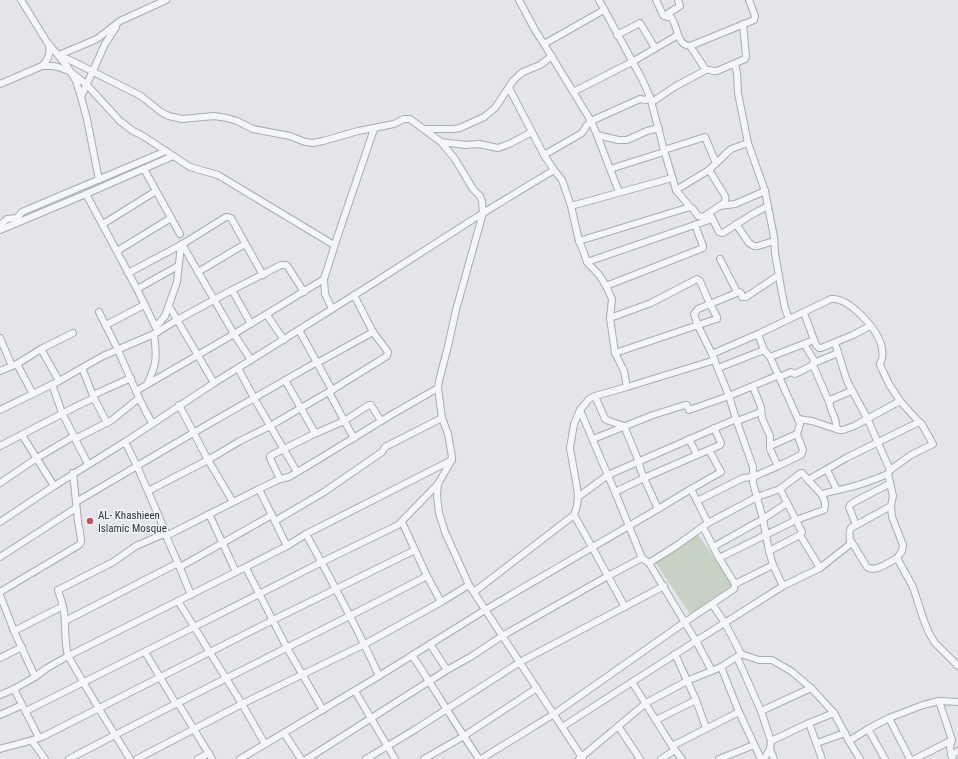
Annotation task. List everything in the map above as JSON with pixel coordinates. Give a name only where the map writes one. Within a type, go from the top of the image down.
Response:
[{"type":"street","points":[[21,0],[49,45],[73,74],[81,97],[92,141],[99,180]]},
{"type":"street","points":[[59,56],[97,39],[120,21],[166,0]]},
{"type":"street","points":[[519,0],[535,30],[591,121],[619,192]]},
{"type":"street","points":[[599,0],[651,100],[676,190],[698,216],[701,217],[720,206],[726,200],[726,197],[709,170]]},
{"type":"street","points":[[656,0],[664,16]]},
{"type":"street","points":[[664,16],[680,6],[678,0]]},
{"type":"street","points":[[664,16],[671,17],[678,35],[686,46],[690,46],[752,21],[755,18],[749,0]]},
{"type":"street","points":[[544,44],[604,10]]},
{"type":"street","points":[[81,97],[108,39],[120,21]]},
{"type":"street","points":[[617,35],[640,24],[655,48]]},
{"type":"street","points":[[544,155],[582,133],[591,121],[640,99],[651,100],[706,70],[717,71],[744,60],[746,57],[743,24]]},
{"type":"street","points":[[573,92],[632,62],[678,35]]},
{"type":"street","points":[[0,84],[42,66],[49,57],[49,45]]},
{"type":"street","points":[[690,46],[706,70]]},
{"type":"street","points":[[26,711],[398,525],[438,484],[452,460],[448,434],[442,418],[438,388],[439,381],[456,310],[483,212],[482,201],[479,194],[473,189],[455,159],[440,142],[414,120],[407,118],[394,124],[358,131],[323,141],[313,143],[305,142],[290,136],[253,129],[237,121],[218,116],[178,118],[165,114],[141,96],[70,60],[59,56]]},
{"type":"street","points":[[425,129],[460,128],[484,117],[498,103],[519,75],[540,65],[552,56]]},
{"type":"street","points":[[735,64],[738,93],[748,144],[765,191],[785,308],[789,319]]},
{"type":"street","points":[[42,66],[53,66],[69,71],[86,84],[124,125],[194,169],[218,175],[334,246]]},
{"type":"street","points":[[509,88],[544,155],[554,170],[561,177],[579,241],[587,262],[600,276],[612,299],[610,318],[615,353],[624,371],[627,387]]},
{"type":"street","points":[[597,135],[618,140],[628,140],[647,131],[658,128]]},
{"type":"street","points":[[332,309],[325,294],[324,279],[374,129]]},
{"type":"street","points":[[440,142],[466,145],[482,144],[498,148],[532,132]]},
{"type":"street","points":[[610,169],[706,137],[716,163]]},
{"type":"street","points":[[676,190],[709,170],[731,149],[748,144]]},
{"type":"street","points":[[0,225],[7,220],[17,218],[22,212],[166,151]]},
{"type":"street","points":[[0,230],[172,156]]},
{"type":"street","points":[[144,169],[180,234]]},
{"type":"street","points":[[0,522],[73,473],[125,442],[179,405],[284,340],[483,212],[554,170]]},
{"type":"street","points":[[570,206],[672,178]]},
{"type":"street","points":[[103,224],[156,191]]},
{"type":"street","points":[[720,206],[735,204],[765,191]]},
{"type":"street","points":[[86,194],[137,289],[156,331],[156,357],[152,374],[147,384]]},
{"type":"street","points":[[709,212],[719,232],[723,233],[768,206]]},
{"type":"street","points":[[579,241],[690,207]]},
{"type":"street","points":[[128,273],[182,245],[228,217],[231,218],[263,275]]},
{"type":"street","points":[[117,251],[171,218]]},
{"type":"street","points":[[587,262],[712,219]]},
{"type":"street","points":[[736,224],[749,243],[754,246],[774,241]]},
{"type":"street","points":[[606,286],[703,248],[695,225]]},
{"type":"street","points":[[198,272],[245,244]]},
{"type":"street","points":[[156,331],[165,316],[177,282],[182,245]]},
{"type":"street","points":[[182,245],[234,334],[251,360]]},
{"type":"street","points":[[720,259],[737,292],[740,292],[742,296],[746,297],[779,274]]},
{"type":"street","points":[[0,410],[281,266],[286,265],[304,292]]},
{"type":"street","points":[[137,289],[178,266]]},
{"type":"street","points":[[136,391],[251,324],[324,279]]},
{"type":"street","points":[[610,318],[651,303],[697,279],[700,281],[717,319],[615,353]]},
{"type":"street","points":[[232,290],[251,324]]},
{"type":"street","points":[[737,292],[698,309],[694,314],[698,326],[715,360],[729,396],[753,466],[752,483],[763,519],[773,566],[783,586]]},
{"type":"street","points":[[148,491],[208,460],[240,440],[270,426],[388,355],[388,352],[373,332],[354,295]]},
{"type":"street","points":[[712,354],[804,313],[831,299],[836,299],[848,304],[855,309],[870,326],[878,337],[880,343],[883,358],[880,365],[889,384],[900,401],[921,423],[933,444],[911,455],[889,472],[859,485],[822,494]]},
{"type":"street","points":[[106,325],[144,305]]},
{"type":"street","points":[[169,306],[214,383]]},
{"type":"street","points":[[99,312],[131,378],[144,410],[152,423]]},
{"type":"street","points":[[804,313],[816,345],[819,348],[835,343],[870,326]]},
{"type":"street","points":[[266,315],[284,340]]},
{"type":"street","points":[[299,330],[354,438]]},
{"type":"street","points":[[0,557],[76,505],[192,432],[373,332]]},
{"type":"street","points":[[0,371],[15,365],[41,349],[72,333]]},
{"type":"street","points":[[697,501],[744,478],[753,477],[803,453],[797,434],[800,424],[780,376],[770,357],[764,350],[758,334]]},
{"type":"street","points":[[0,338],[33,394]]},
{"type":"street","points":[[770,357],[814,340]]},
{"type":"street","points":[[835,343],[851,391],[867,418],[889,472],[889,484],[893,496],[891,506],[892,517],[903,545],[902,551],[897,558],[875,569],[870,569],[867,567],[848,534],[851,528],[891,506]]},
{"type":"street","points":[[804,344],[814,364],[829,402],[830,409],[835,418],[837,429]]},
{"type":"street","points":[[41,349],[59,380]]},
{"type":"street","points":[[718,368],[764,350]]},
{"type":"street","points":[[592,439],[668,410],[687,405],[689,410],[791,372],[794,374],[838,352]]},
{"type":"street","points":[[474,592],[574,515],[577,506],[578,488],[570,448],[574,424],[580,410],[589,399],[715,360]]},
{"type":"street","points":[[82,368],[107,423]]},
{"type":"street","points":[[238,368],[297,472]]},
{"type":"street","points":[[0,446],[131,378]]},
{"type":"street","points":[[285,380],[315,433]]},
{"type":"street","points":[[52,384],[62,413],[88,464]]},
{"type":"street","points":[[753,387],[761,407],[762,418],[770,436],[770,449],[778,466]]},
{"type":"street","points":[[130,759],[68,656],[63,606],[58,591],[59,589],[113,562],[136,546],[209,514],[280,479],[289,477],[438,388]]},
{"type":"street","points":[[829,402],[830,400],[851,391]]},
{"type":"street","points":[[595,396],[605,418],[609,421],[624,426],[644,478],[658,509]]},
{"type":"street","points":[[0,482],[37,458],[74,438],[107,423],[139,398]]},
{"type":"street","points":[[798,419],[812,421],[843,430],[854,426],[900,401]]},
{"type":"street","points":[[179,405],[192,432],[233,502]]},
{"type":"street","points":[[280,479],[270,457],[315,433],[344,421],[370,405],[381,421]]},
{"type":"street","points":[[580,410],[630,526],[642,558],[649,563],[664,586],[712,670]]},
{"type":"street","points":[[578,497],[608,475],[714,428],[761,412]]},
{"type":"street","points":[[65,621],[324,492],[380,453],[385,447],[442,418]]},
{"type":"street","points":[[808,480],[846,458],[919,422]]},
{"type":"street","points":[[615,492],[718,446],[721,443],[714,428]]},
{"type":"street","points":[[770,446],[797,434]]},
{"type":"street","points":[[22,435],[54,486]]},
{"type":"street","points":[[689,439],[697,455]]},
{"type":"street","points":[[125,442],[148,491],[191,594]]},
{"type":"street","points":[[240,759],[355,691],[485,610],[721,472],[709,450]]},
{"type":"street","points":[[0,695],[35,677],[68,656],[246,568],[306,534],[452,460]]},
{"type":"street","points":[[827,470],[837,490]]},
{"type":"street","points":[[35,677],[14,630],[0,593],[79,545],[81,542],[73,473]]},
{"type":"street","points":[[649,563],[708,522],[757,497],[780,489],[801,473],[822,494],[826,503],[824,510],[796,520],[719,558]]},
{"type":"street","points":[[438,484],[437,496],[442,523],[456,559],[469,585],[554,714],[581,758],[646,703],[687,681],[721,667],[739,656],[759,660],[772,660],[791,671],[811,688],[834,713],[860,759]]},
{"type":"street","points":[[856,526],[849,507],[850,505],[889,484]]},
{"type":"street","points":[[259,489],[287,546]]},
{"type":"street","points":[[691,489],[708,522]]},
{"type":"street","points":[[780,489],[802,532],[800,535],[820,568]]},
{"type":"street","points":[[713,547],[788,503]]},
{"type":"street","points":[[209,514],[236,572]]},
{"type":"street","points":[[574,515],[625,607]]},
{"type":"street","points":[[402,522],[441,602]]},
{"type":"street","points":[[702,527],[735,584]]},
{"type":"street","points":[[306,534],[351,616],[379,676]]},
{"type":"street","points":[[769,551],[800,535]]},
{"type":"street","points":[[562,727],[696,640],[783,586],[820,568],[849,545],[851,541]]},
{"type":"street","points":[[0,749],[40,738],[415,550]]},
{"type":"street","points":[[308,759],[502,636],[642,558]]},
{"type":"street","points":[[897,558],[913,587],[929,634],[935,643],[958,666]]},
{"type":"street","points":[[412,656],[446,710],[480,759],[554,714],[734,589],[735,584],[773,566]]},
{"type":"street","points":[[246,568],[287,648],[323,710]]},
{"type":"street","points":[[69,759],[427,576]]},
{"type":"street","points":[[137,759],[242,704],[365,644],[469,585]]},
{"type":"street","points":[[366,759],[520,662],[664,586]]},
{"type":"street","points":[[178,601],[265,744]]},
{"type":"street","points":[[712,604],[725,623],[739,656],[761,711],[771,741],[770,749],[774,759]]},
{"type":"street","points":[[14,630],[63,606]]},
{"type":"street","points":[[430,644],[447,670]]},
{"type":"street","points":[[0,658],[22,647]]},
{"type":"street","points":[[145,652],[160,678],[211,756],[198,759]]},
{"type":"street","points":[[675,654],[696,700],[706,728]]},
{"type":"street","points":[[721,667],[739,712],[762,759],[770,749]]},
{"type":"street","points":[[632,682],[682,759]]},
{"type":"street","points":[[424,759],[464,736],[537,688]]},
{"type":"street","points":[[761,711],[811,688]]},
{"type":"street","points":[[14,689],[40,738]]},
{"type":"street","points":[[355,691],[395,759]]},
{"type":"street","points":[[656,720],[696,700]]},
{"type":"street","points":[[939,701],[952,740],[950,748],[952,757]]},
{"type":"street","points":[[849,741],[889,718],[923,705],[939,701],[958,703]]},
{"type":"street","points":[[0,715],[22,705]]},
{"type":"street","points":[[661,759],[674,748],[706,728],[739,712]]},
{"type":"street","points":[[771,741],[834,713]]},
{"type":"street","points":[[889,718],[910,759]]},
{"type":"street","points":[[809,723],[822,759]]},
{"type":"street","points":[[618,726],[640,759]]},
{"type":"street","points":[[868,729],[885,759]]},
{"type":"street","points":[[284,733],[301,759]]},
{"type":"street","points":[[817,743],[844,733]]},
{"type":"street","points":[[915,759],[952,740]]},
{"type":"street","points":[[32,741],[46,759]]},
{"type":"street","points":[[719,759],[754,745]]},
{"type":"street","points":[[952,757],[958,751]]},
{"type":"shaded area","points":[[697,533],[733,585],[690,614],[655,562]]},
{"type":"place","name":"AL- Khashieen Islamic Mosque","points":[[90,521]]}]
